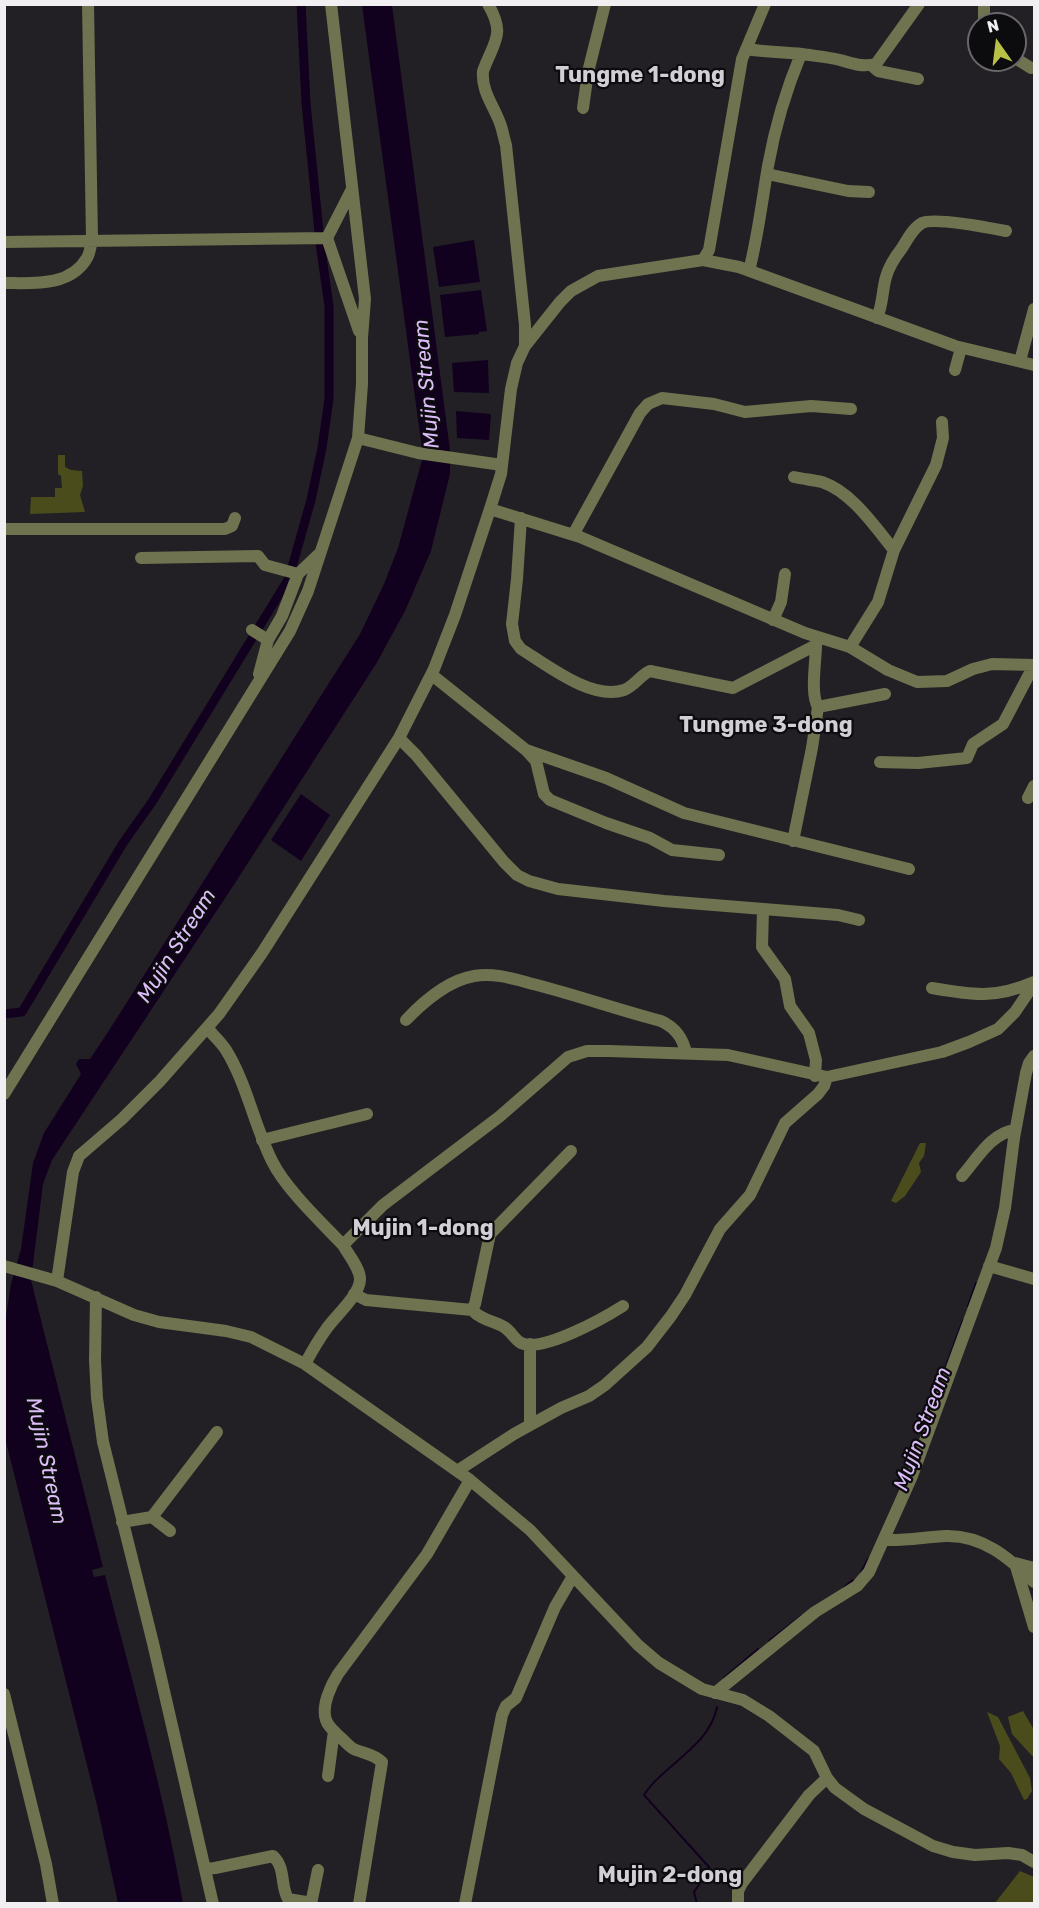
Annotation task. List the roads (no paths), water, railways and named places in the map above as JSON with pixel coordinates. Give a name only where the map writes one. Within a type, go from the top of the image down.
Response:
[{"type":"street","points":[[4,284],[59,281],[75,271],[87,257],[92,239],[88,4]]},
{"type":"street","points":[[4,1094],[290,631],[323,550],[358,438],[365,299],[331,4]]},
{"type":"street","points":[[488,4],[497,22],[498,30],[482,78],[506,145],[525,325],[525,346]]},
{"type":"street","points":[[583,108],[588,72],[605,4]]},
{"type":"street","points":[[704,260],[709,250],[742,59],[765,4]]},
{"type":"street","points":[[746,49],[801,54],[840,60],[852,65],[876,64],[920,4]]},
{"type":"street","points":[[749,271],[781,111],[801,54]]},
{"type":"street","points":[[871,65],[878,71],[918,79]]},
{"type":"street","points":[[1027,66],[1031,68]]},
{"type":"street","points":[[767,174],[848,191],[869,192]]},
{"type":"street","points":[[352,188],[327,237],[362,338]]},
{"type":"street","points":[[877,318],[883,303],[886,276],[891,264],[916,228],[925,222],[934,222],[1006,231]]},
{"type":"street","points":[[4,242],[327,237]]},
{"type":"street","points":[[57,1281],[73,1172],[79,1156],[122,1119],[208,1029],[262,953],[399,738],[432,675],[455,615],[502,465],[511,389],[517,363],[525,346],[571,291],[598,276],[704,260],[749,271],[961,348],[1035,365]]},
{"type":"street","points":[[1020,361],[1035,309]]},
{"type":"street","points":[[955,370],[961,348]]},
{"type":"street","points":[[573,535],[640,413],[655,400],[679,399],[714,404],[745,412],[812,406],[851,409]]},
{"type":"street","points":[[850,646],[878,602],[894,550],[936,465],[943,438],[942,422]]},
{"type":"street","points":[[358,438],[418,453],[502,465]]},
{"type":"street","points":[[794,477],[831,486],[854,502],[894,550]]},
{"type":"street","points":[[490,509],[573,535],[817,641],[850,646],[888,670],[917,682],[947,681],[992,664],[1034,665],[1003,724],[974,744],[967,758],[918,763],[880,762]]},
{"type":"street","points":[[4,529],[225,529],[232,526],[235,518]]},
{"type":"street","points":[[521,518],[518,579],[512,624],[515,641],[521,649],[578,684],[599,691],[614,692],[632,686],[650,671],[733,688],[817,641]]},
{"type":"street","points":[[255,688],[261,636],[282,616],[293,572],[323,550]]},
{"type":"street","points":[[141,558],[258,556],[265,565],[293,572]]},
{"type":"street","points":[[773,620],[781,602],[785,574]]},
{"type":"street","points":[[793,841],[818,707],[814,694],[817,641]]},
{"type":"street","points":[[432,675],[526,750],[536,761],[544,794],[550,800],[650,838],[672,850],[719,855]]},
{"type":"street","points":[[818,707],[885,694]]},
{"type":"street","points":[[399,738],[416,755],[504,862],[529,881],[558,889],[763,910],[838,915],[860,920]]},
{"type":"street","points":[[526,750],[560,764],[606,778],[684,813],[909,868]]},
{"type":"street","points":[[1028,798],[1035,786]]},
{"type":"street","points":[[458,1471],[530,1425],[589,1396],[605,1385],[646,1347],[685,1295],[720,1229],[750,1195],[784,1123],[825,1086],[809,1033],[790,1006],[785,979],[762,947],[763,910]]},
{"type":"street","points":[[406,1020],[416,1010],[462,979],[492,975],[564,992],[661,1021],[682,1036],[686,1053]]},
{"type":"street","points":[[343,1245],[382,1205],[499,1116],[568,1057],[587,1051],[728,1054],[821,1076],[942,1052],[969,1042],[998,1029],[1015,1012],[1035,983]]},
{"type":"street","points":[[932,988],[988,995],[1015,991],[1035,983]]},
{"type":"street","points":[[208,1029],[231,1059],[262,1140],[279,1174],[343,1245],[358,1271],[360,1279],[354,1294],[328,1325],[305,1364]]},
{"type":"street","points":[[715,1693],[815,1612],[857,1586],[869,1572],[912,1476],[996,1248],[1005,1208],[1015,1130],[1026,1073],[1029,1063],[1035,1056]]},
{"type":"street","points":[[262,1140],[368,1114]]},
{"type":"street","points":[[962,1176],[994,1138],[1005,1131],[1015,1130]]},
{"type":"street","points":[[472,1310],[490,1234],[571,1151]]},
{"type":"street","points":[[989,1266],[1035,1279]]},
{"type":"street","points":[[10,1267],[57,1281],[134,1315],[159,1322],[226,1331],[251,1337],[305,1364],[458,1471],[530,1530],[638,1644],[659,1663],[702,1689],[743,1700],[769,1716],[814,1751],[827,1778],[835,1788],[864,1809],[906,1834],[933,1846],[975,1855],[1008,1853],[1022,1855],[1035,1862]]},
{"type":"street","points":[[354,1294],[366,1300],[472,1310],[489,1322],[506,1328],[512,1337],[523,1344],[545,1342],[579,1330],[623,1306]]},
{"type":"street","points":[[96,1297],[95,1360],[103,1442],[153,1643],[213,1904]]},
{"type":"street","points":[[530,1344],[530,1425]]},
{"type":"street","points":[[122,1522],[152,1517],[217,1432]]},
{"type":"street","points":[[359,1904],[382,1762],[375,1755],[354,1749],[326,1722],[325,1712],[333,1682],[427,1554],[470,1480]]},
{"type":"street","points":[[152,1517],[170,1532]]},
{"type":"street","points":[[885,1540],[958,1536],[974,1539],[1015,1563],[1035,1582]]},
{"type":"street","points":[[1015,1563],[1035,1568]]},
{"type":"street","points":[[1015,1563],[1035,1627]]},
{"type":"street","points":[[465,1904],[502,1715],[506,1706],[516,1698],[555,1607],[573,1576]]},
{"type":"street","points":[[4,1694],[46,1864],[53,1904]]},
{"type":"street","points":[[328,1776],[334,1731]]},
{"type":"street","points":[[738,1904],[738,1890],[742,1883],[809,1795],[827,1778]]},
{"type":"street","points":[[206,1869],[273,1856],[282,1870],[283,1888],[288,1899],[312,1903],[318,1870]]},
{"type":"water","points":[[362,5],[392,5],[450,450],[450,474],[431,551],[405,611],[376,664],[52,1160],[43,1184],[31,1280],[103,1567],[92,1570],[94,1577],[105,1575],[157,1780],[183,1903],[118,1903],[97,1805],[5,1438],[5,1323],[11,1284],[21,1249],[33,1163],[44,1133],[81,1074],[76,1064],[79,1059],[90,1059],[108,1032],[360,634],[398,548],[422,460]]},
{"type":"water","points":[[474,240],[480,282],[439,287],[433,247]]},
{"type":"water","points":[[481,290],[487,331],[479,332],[479,334],[445,337],[440,295]]},
{"type":"water","points":[[488,360],[489,393],[454,392],[452,363]]},
{"type":"water","points":[[456,411],[491,414],[489,440],[457,438]]},
{"type":"water","points":[[301,794],[330,815],[301,861],[271,840]]},
{"type":"waterway","points":[[301,4],[306,103],[319,232]]},
{"type":"waterway","points":[[4,1014],[22,1012],[123,843],[152,802],[289,578],[311,500],[329,399],[329,306],[320,243]]},
{"type":"waterway","name":"Mujin Stream","points":[[968,1306],[976,1283]]},
{"type":"waterway","name":"Mujin Stream","points":[[944,1371],[963,1320]]},
{"type":"waterway","name":"Mujin Stream","points":[[861,1572],[868,1559]]},
{"type":"waterway","name":"Mujin Stream","points":[[844,1587],[853,1580]]},
{"type":"waterway","name":"Mujin Stream","points":[[769,1641],[801,1616]]},
{"type":"waterway","name":"Mujin Stream","points":[[724,1678],[758,1649]]},
{"type":"waterway","name":"Mujin Stream","points":[[697,1904],[694,1892],[709,1867],[644,1795],[662,1774],[696,1744],[713,1721],[717,1707]]},
{"type":"district","name":"Tungme 1-dong","points":[[640,76]]},
{"type":"district","name":"Tungme 3-dong","points":[[766,726]]},
{"type":"district","name":"Mujin 1-dong","points":[[423,1229]]},
{"type":"district","name":"Mujin 2-dong","points":[[670,1876]]}]
